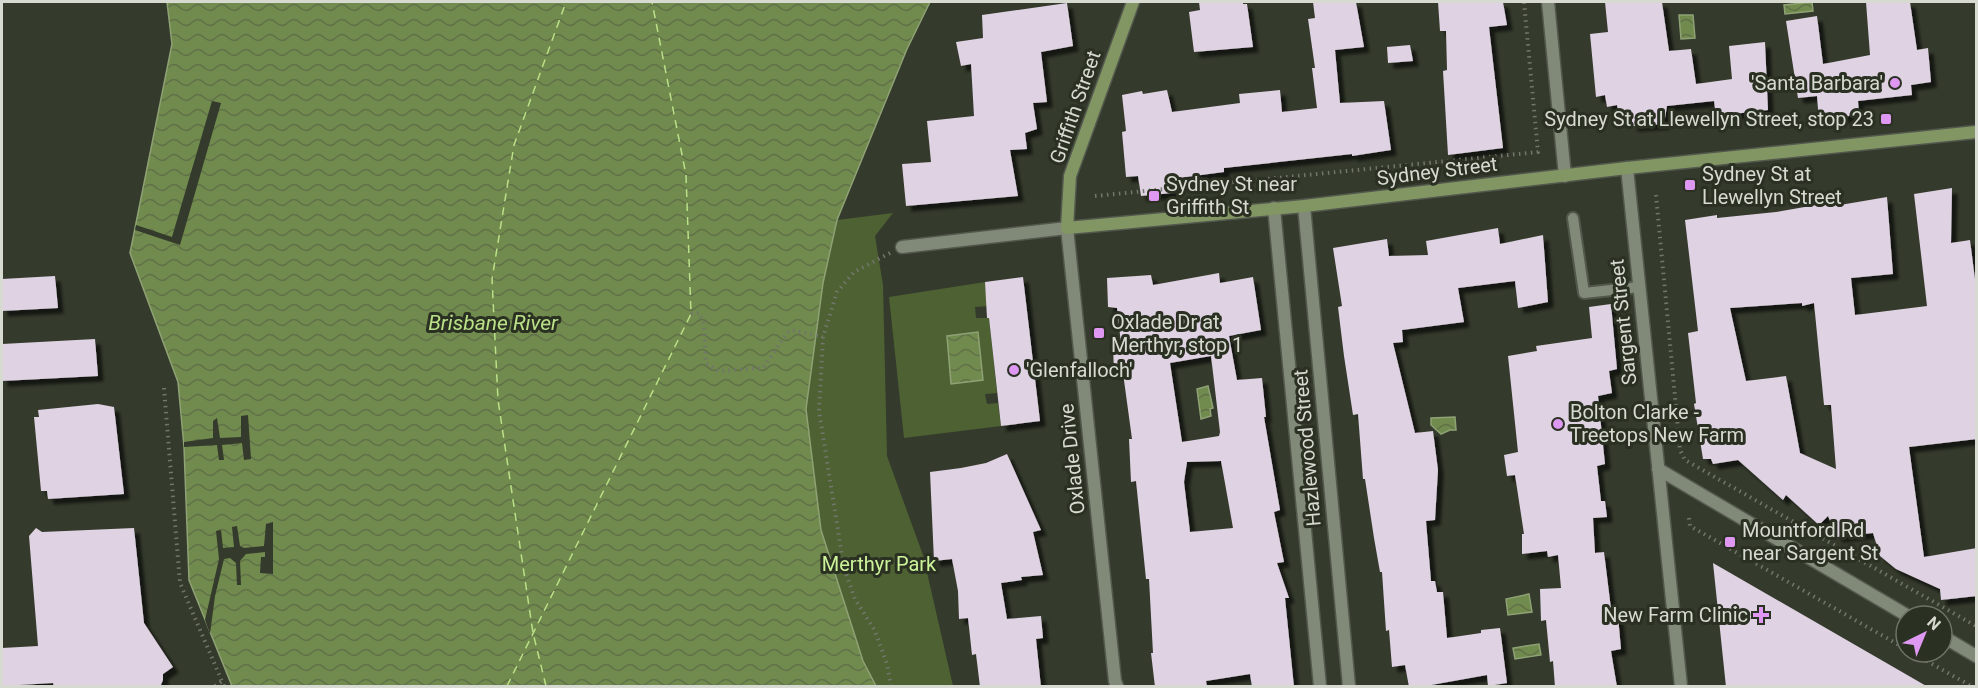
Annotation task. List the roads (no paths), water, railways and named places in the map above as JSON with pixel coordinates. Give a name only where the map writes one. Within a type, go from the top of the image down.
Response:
[{"type":"street","name":"Griffith Street","points":[[1067,228],[1070,176],[1133,2]]},
{"type":"street","points":[[1548,2],[1565,176]]},
{"type":"street","name":"Sydney Street","points":[[902,247],[1067,228],[1304,206],[1627,168],[1977,132]]},
{"type":"street","name":"Sargent Street","points":[[1627,168],[1681,687]]},
{"type":"street","name":"Hazlewood Street","points":[[1304,206],[1349,687]]},
{"type":"street","name":"Hazlewood Street","points":[[1274,208],[1320,687]]},
{"type":"street","name":"Oxlade Drive","points":[[1067,228],[1117,687]]},
{"type":"street","points":[[1658,469],[1894,608]]},
{"type":"street","points":[[1954,643],[1977,656]]},
{"type":"lane","points":[[1572,218],[1584,293],[1639,286]]},
{"type":"water","name":"Brisbane River","points":[[167,2],[930,2],[907,49],[837,220],[823,283],[806,409],[821,530],[863,661],[876,686],[232,686],[189,580],[184,447],[178,382],[130,253],[172,44]]},
{"type":"water","points":[[1812,2],[1813,11],[1785,14],[1784,5]]},
{"type":"water","points":[[1679,15],[1693,15],[1695,38],[1681,39]]},
{"type":"water","points":[[978,332],[983,380],[951,384],[947,336]]},
{"type":"water","points":[[1208,386],[1213,408],[1210,409],[1211,416],[1201,419],[1197,389]]},
{"type":"water","points":[[1455,417],[1456,430],[1441,434],[1431,425],[1431,418]]},
{"type":"water","points":[[1529,594],[1532,612],[1508,615],[1506,599]]},
{"type":"water","points":[[1539,644],[1541,655],[1515,659],[1513,648]]},
{"type":"place","name":"'Santa Barbara'","points":[[1895,83]]},
{"type":"place","name":"Sydney St at Llewellyn Street, stop 23","points":[[1886,119]]},
{"type":"place","name":"Sydney St at Llewellyn Street","points":[[1690,185]]},
{"type":"place","name":"Sydney St near Griffith St","points":[[1154,196]]},
{"type":"place","name":"Oxlade Dr at Merthyr, stop 1","points":[[1099,333]]},
{"type":"place","name":"'Glenfalloch'","points":[[1014,370]]},
{"type":"place","name":"Bolton Clarke - Treetops New Farm","points":[[1558,424]]},
{"type":"place","name":"Mountford Rd near Sargent St","points":[[1730,542]]},
{"type":"place","name":"New Farm Clinic","points":[[1761,615]]},
{"type":"park label","name":"Merthyr Park","points":[[879,564]]}]
